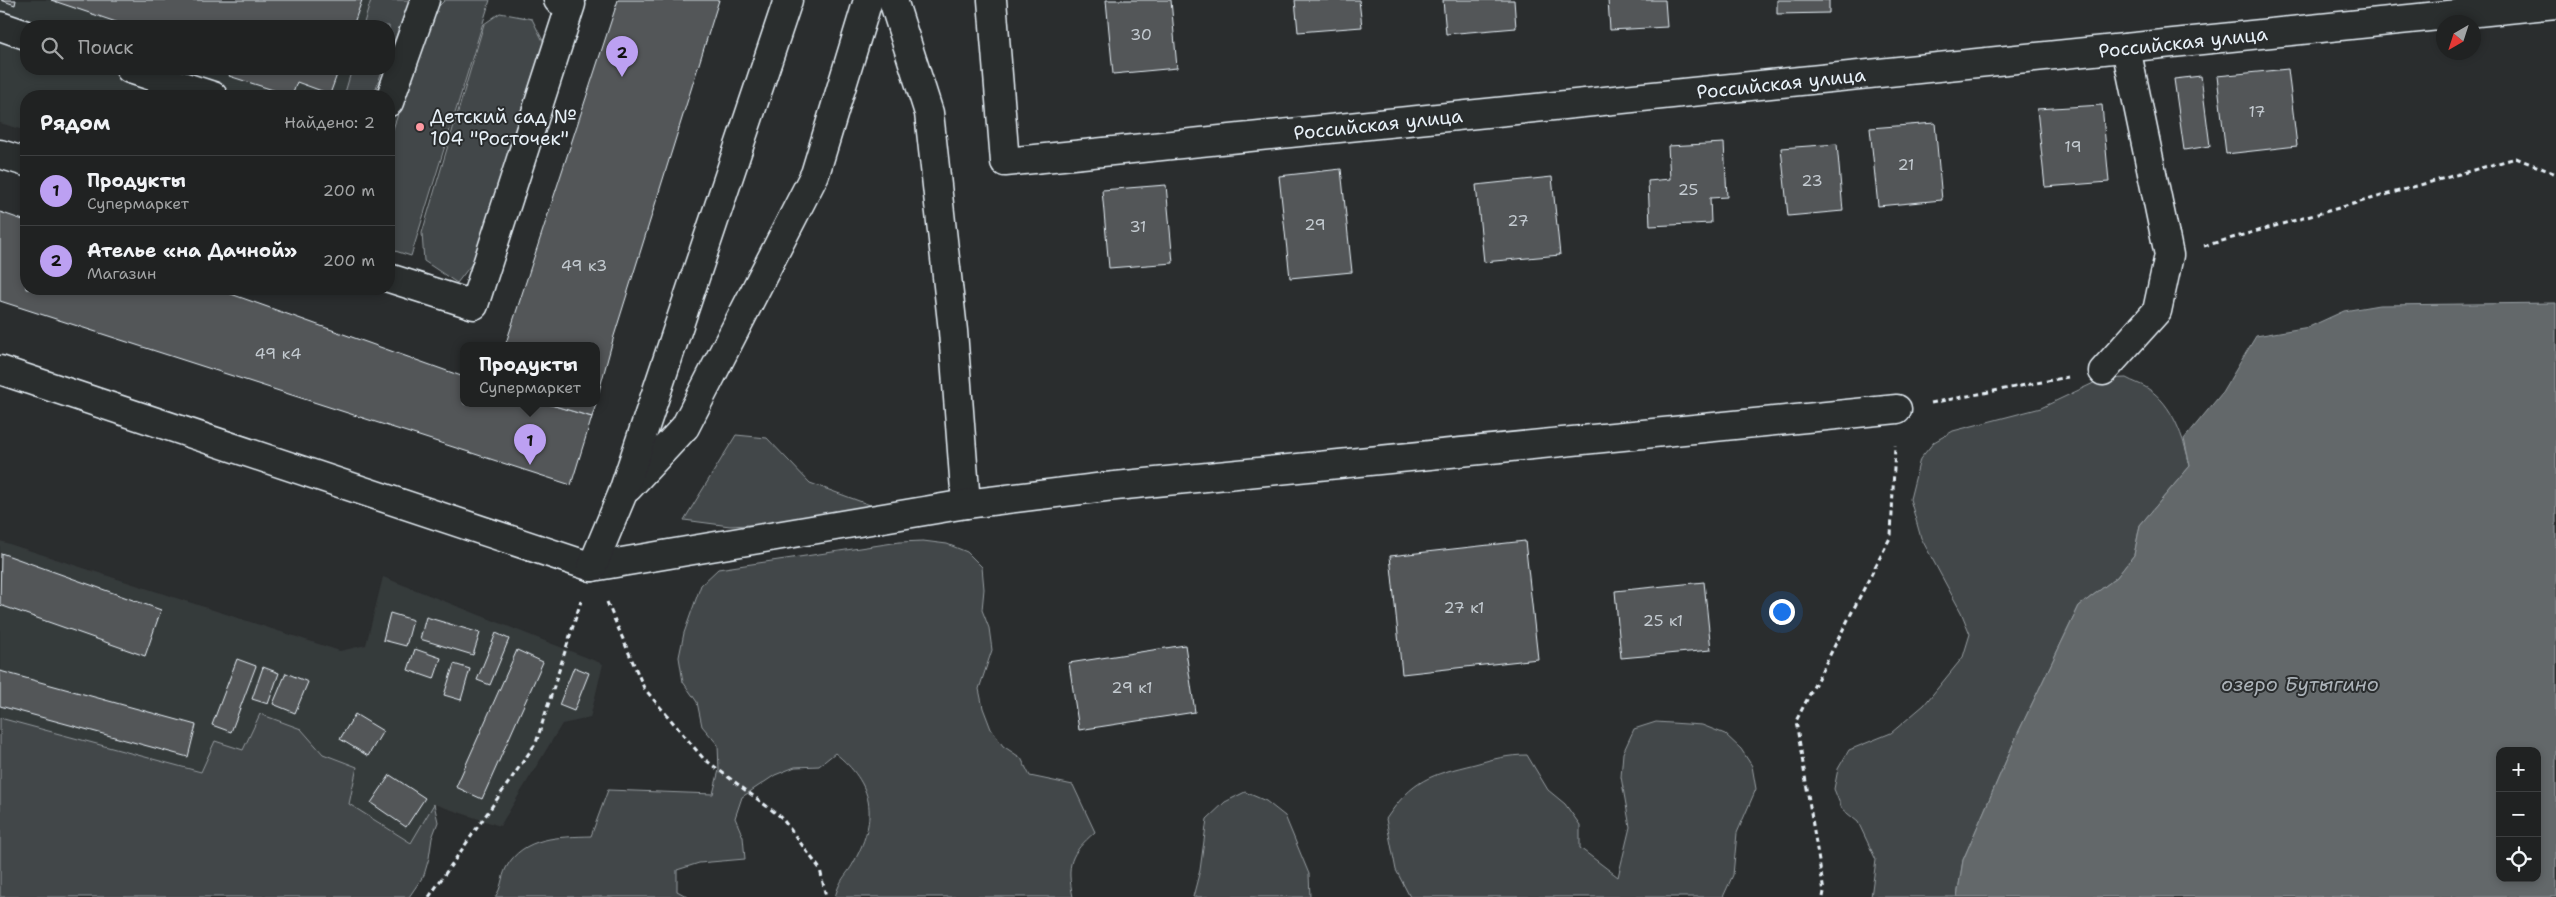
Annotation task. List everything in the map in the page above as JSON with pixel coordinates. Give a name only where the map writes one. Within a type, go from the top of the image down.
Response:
[{"type":"street","points":[[393,90],[425,0]]},
{"type":"street","points":[[395,280],[474,305],[571,4],[558,0]]},
{"type":"street","points":[[592,567],[622,495],[788,0]]},
{"type":"street","points":[[622,495],[685,427],[814,174],[868,0]]},
{"type":"street","points":[[893,0],[929,113],[953,330],[966,504]]},
{"type":"street","name":"Российская улица","points":[[992,0],[1005,162],[2556,4]]},
{"type":"street","points":[[0,26],[20,33]]},
{"type":"street","points":[[2103,371],[2157,311],[2169,255],[2126,48]]},
{"type":"street","points":[[148,75],[195,90]]},
{"type":"street","points":[[0,154],[20,160]]},
{"type":"street","points":[[0,370],[592,567],[966,504],[1105,487],[1897,409]]},
{"type":"path","points":[[2169,255],[2516,158],[2556,174]]},
{"type":"path","points":[[1823,897],[1824,892],[1796,721],[1891,536],[1897,409],[2103,371]]},
{"type":"path","points":[[429,897],[536,742],[592,567]]},
{"type":"path","points":[[592,567],[644,688],[703,758],[781,817],[820,868],[826,897]]},
{"type":"shaded area","name":"Детский сад № 104 \"Росточек\"","points":[[0,0],[490,0],[411,256],[395,251],[395,90],[20,90],[20,129],[0,123]]},
{"type":"shaded area","points":[[371,0],[410,0],[395,39],[395,20],[365,20]]},
{"type":"shaded area","points":[[445,0],[490,0],[411,256],[395,251],[395,123],[435,10]]},
{"type":"shaded area","points":[[500,13],[532,19],[546,47],[481,252],[457,283],[424,261],[422,233],[484,24]]},
{"type":"shaded area","points":[[350,75],[381,75],[375,90],[346,90]]},
{"type":"shaded area","points":[[2126,378],[2147,388],[2164,403],[2181,434],[2190,466],[2140,525],[2134,555],[2117,577],[2079,606],[2018,733],[1963,860],[1957,897],[1871,897],[1876,860],[1858,822],[1842,809],[1834,789],[1838,769],[1849,750],[1891,733],[1924,705],[1963,657],[1970,634],[1961,612],[1921,538],[1910,499],[1920,459],[1934,442],[1953,431],[2041,408],[2102,379]]},
{"type":"shaded area","points":[[736,435],[767,438],[810,483],[881,509],[819,521],[730,526],[684,520]]},
{"type":"shaded area","points":[[0,541],[340,651],[366,645],[383,577],[603,664],[590,718],[562,724],[500,826],[434,804],[412,844],[349,804],[357,767],[323,754],[301,729],[260,714],[243,750],[201,772],[0,718]]},
{"type":"shaded area","points":[[923,541],[947,544],[967,552],[982,567],[984,589],[982,610],[989,628],[992,650],[979,689],[983,708],[991,729],[1003,746],[1021,758],[1030,776],[1073,785],[1095,832],[1080,847],[1072,860],[1070,876],[1073,897],[835,897],[862,844],[867,830],[869,815],[865,789],[848,765],[835,753],[819,766],[795,767],[775,775],[742,797],[735,818],[743,837],[745,859],[699,863],[677,870],[677,891],[688,897],[495,897],[506,868],[513,857],[522,850],[543,840],[591,836],[608,790],[713,794],[719,770],[718,745],[702,726],[697,702],[683,682],[679,657],[684,633],[701,585],[718,569],[900,542]]},
{"type":"shaded area","points":[[260,714],[301,729],[323,754],[357,767],[349,804],[411,843],[434,804],[438,822],[432,838],[429,858],[424,875],[409,897],[0,897],[0,718],[201,772],[215,741],[243,750]]},
{"type":"shaded area","points":[[1656,722],[1702,725],[1725,734],[1741,749],[1752,766],[1756,789],[1737,833],[1733,875],[1723,897],[1410,897],[1396,870],[1386,819],[1405,795],[1414,787],[1434,776],[1488,760],[1513,756],[1527,755],[1548,790],[1565,804],[1580,825],[1580,848],[1618,877],[1630,827],[1621,777],[1623,753],[1634,729]]},
{"type":"shaded area","points":[[1245,792],[1266,801],[1285,816],[1309,874],[1310,897],[1193,897],[1200,870],[1207,819],[1225,802]]},
{"type":"water","name":"озеро Бутыгино","points":[[2556,303],[2556,897],[1957,897],[1963,860],[2018,733],[2079,606],[2117,577],[2134,555],[2140,525],[2190,466],[2184,439],[2222,393],[2256,336],[2309,327],[2344,311],[2379,305]]},
{"type":"building","points":[[1,0],[16,0],[15,5]]},
{"type":"building","points":[[51,0],[362,0],[355,20],[110,20]]},
{"type":"building","points":[[618,0],[719,0],[614,336],[600,387],[600,342],[506,342]]},
{"type":"building","points":[[1106,0],[1171,0],[1177,68],[1113,74]]},
{"type":"building","points":[[1295,0],[1359,0],[1362,27],[1298,32]]},
{"type":"building","points":[[1443,0],[1514,0],[1516,28],[1446,34]]},
{"type":"building","points":[[1608,0],[1665,0],[1667,27],[1610,30]]},
{"type":"building","points":[[1777,0],[1829,0],[1829,13],[1777,14]]},
{"type":"building","points":[[2288,69],[2297,146],[2226,154],[2217,76]]},
{"type":"building","points":[[337,75],[331,90],[319,90],[297,82],[294,90],[273,90],[229,76]]},
{"type":"building","points":[[2201,76],[2210,146],[2184,150],[2174,79]]},
{"type":"building","points":[[2102,105],[2109,182],[2045,187],[2037,109]]},
{"type":"building","points":[[1935,123],[1942,200],[1878,206],[1870,128]]},
{"type":"building","points":[[1724,143],[1727,197],[1710,198],[1711,223],[1650,226],[1648,181],[1670,179],[1668,146]]},
{"type":"building","points":[[1837,144],[1843,211],[1788,216],[1781,148]]},
{"type":"building","points":[[1341,169],[1352,272],[1290,278],[1279,176]]},
{"type":"building","points":[[1552,177],[1560,255],[1484,262],[1476,185]]},
{"type":"building","points":[[1166,185],[1173,263],[1109,268],[1102,190]]},
{"type":"building","points":[[0,212],[20,219],[20,295],[234,295],[460,376],[460,407],[558,407],[592,417],[571,485],[0,301]]},
{"type":"building","points":[[558,407],[595,407],[592,417]]},
{"type":"building","points":[[1525,541],[1538,659],[1402,674],[1390,556]]},
{"type":"building","points":[[1,553],[161,610],[145,656],[0,605]]},
{"type":"building","points":[[1704,582],[1711,650],[1621,658],[1615,591]]},
{"type":"building","points":[[390,613],[413,620],[406,646],[383,640]]},
{"type":"building","points":[[426,617],[480,633],[473,655],[420,639]]},
{"type":"building","points":[[496,633],[509,639],[490,685],[477,680]]},
{"type":"building","points":[[1185,645],[1195,712],[1079,730],[1069,663]]},
{"type":"building","points":[[415,649],[441,658],[434,679],[408,670]]},
{"type":"building","points":[[517,650],[543,662],[482,799],[456,787]]},
{"type":"building","points":[[237,659],[256,666],[231,732],[212,725]]},
{"type":"building","points":[[454,664],[470,669],[461,700],[444,695]]},
{"type":"building","points":[[263,667],[279,673],[268,704],[252,699]]},
{"type":"building","points":[[574,667],[589,673],[574,711],[559,705]]},
{"type":"building","points":[[0,671],[196,725],[188,757],[0,706]]},
{"type":"building","points":[[286,673],[308,682],[295,713],[273,704]]},
{"type":"building","points":[[355,714],[383,731],[368,756],[340,739]]},
{"type":"building","points":[[390,775],[425,798],[406,827],[371,803]]},
{"type":"place","name":"Ателье «на Дачной»","points":[[622,77]]},
{"type":"place","name":"Детский сад № 104 \"Росточек\"","points":[[420,127]]},
{"type":"place","name":"Продукты","points":[[530,465]]}]
